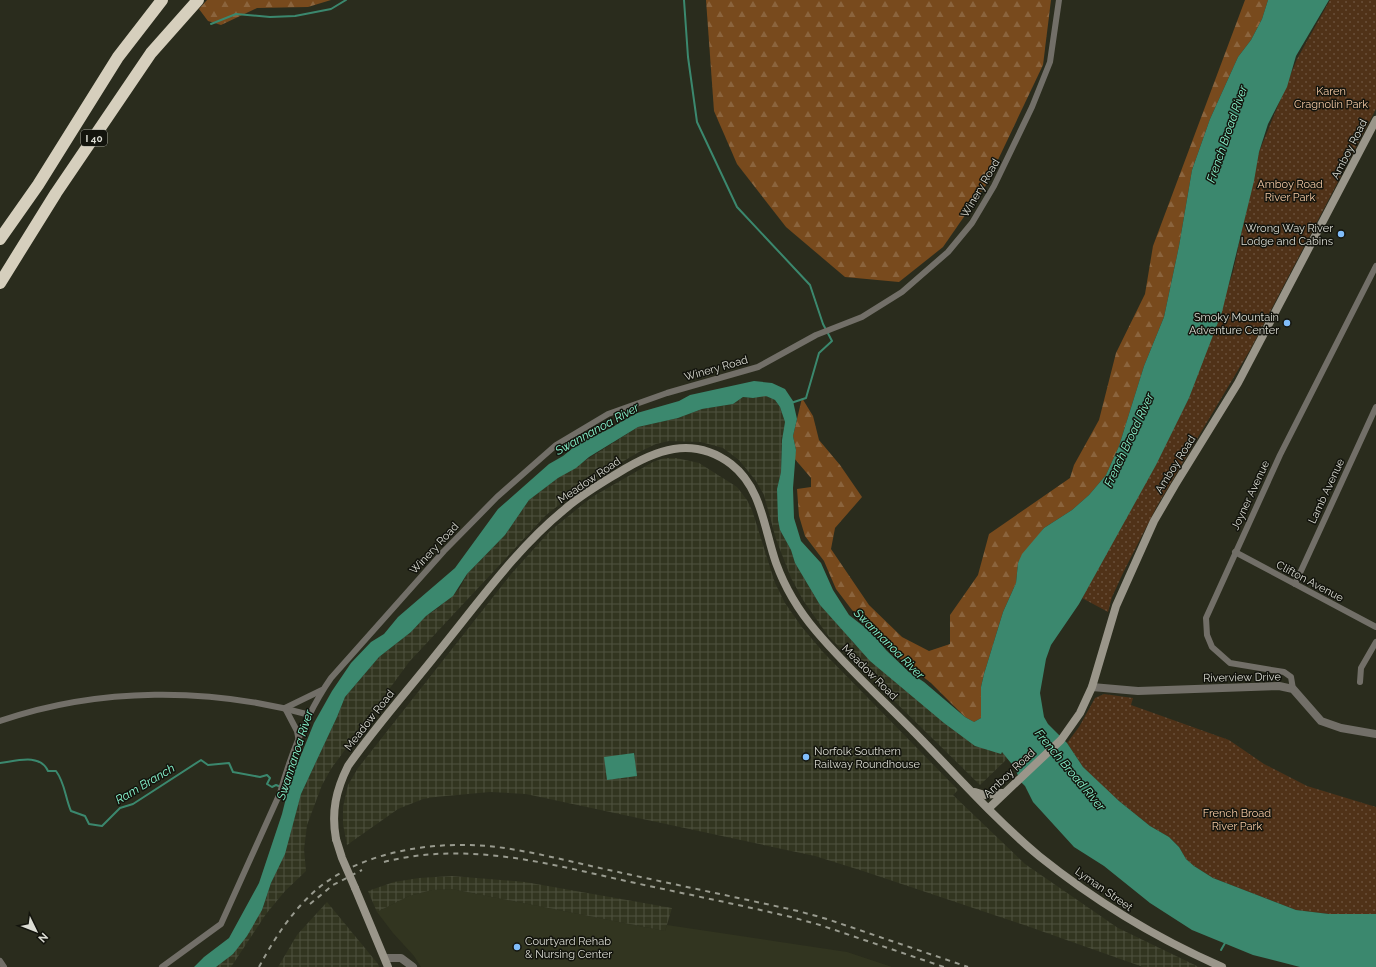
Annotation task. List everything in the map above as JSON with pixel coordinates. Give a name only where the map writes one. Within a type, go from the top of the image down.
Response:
[{"type":"highway","name":"I 40","points":[[0,239],[38,185],[118,57],[162,0]]},
{"type":"highway","name":"I 40","points":[[0,283],[56,193],[151,54],[198,0]]},
{"type":"main road","name":"Amboy Road","points":[[989,808],[1061,740],[1084,706],[1092,686],[1116,606],[1154,521],[1238,383],[1376,120]]},
{"type":"main road","name":"Meadow Road","points":[[388,967],[386,958],[340,854],[336,839],[334,814],[335,800],[348,766],[524,548],[558,514],[591,490],[640,459],[655,453],[675,448],[695,449],[710,453],[732,465],[744,477],[758,500],[782,576],[809,623],[831,649],[989,808]]},
{"type":"main road","points":[[970,789],[986,795],[996,795],[1005,792]]},
{"type":"main road","name":"Lyman Street","points":[[989,808],[1024,843],[1074,883],[1152,934],[1222,967]]},
{"type":"street","name":"Winery Road","points":[[162,967],[221,924],[280,793],[310,715],[322,690],[444,551],[497,497],[556,446],[608,414],[667,393],[758,367],[816,336],[862,317],[902,292],[948,252],[972,223],[1009,158],[1050,62],[1059,0]]},
{"type":"street","name":"Joyner Avenue","points":[[1293,689],[1291,677],[1284,672],[1230,663],[1212,647],[1207,635],[1206,618],[1280,455],[1376,266]]},
{"type":"street","name":"Lamb Avenue","points":[[1295,584],[1376,407]]},
{"type":"street","name":"Clifton Avenue","points":[[1235,552],[1376,627]]},
{"type":"street","points":[[1360,682],[1361,668],[1376,642]]},
{"type":"street","name":"Riverview Drive","points":[[1092,686],[1138,691],[1279,686],[1293,689],[1321,721],[1341,728],[1376,734]]},
{"type":"street","points":[[285,708],[322,690]]},
{"type":"street","points":[[0,721],[67,704],[125,696],[162,694],[249,700],[310,715]]},
{"type":"street","points":[[285,708],[296,731],[299,742]]},
{"type":"street","points":[[386,958],[401,958],[413,967]]},
{"type":"street","points":[[0,962],[4,967]]},
{"type":"shaded area","points":[[766,396],[775,400],[780,407],[785,422],[782,440],[781,472],[777,489],[780,530],[791,550],[795,563],[820,605],[847,633],[854,644],[1002,752],[1008,758],[980,785],[829,637],[803,600],[791,578],[776,539],[764,495],[756,481],[739,460],[723,448],[701,442],[669,441],[656,444],[639,452],[593,479],[546,515],[409,662],[331,769],[322,785],[307,825],[304,849],[306,871],[285,891],[266,914],[231,967],[216,967],[262,910],[301,794],[345,697],[379,657],[411,632],[426,616],[438,608],[460,588],[467,574],[505,535],[529,500],[558,478],[638,427],[678,418],[702,409],[733,404],[743,397],[753,398]]},
{"type":"shaded area","points":[[664,458],[676,458],[699,463],[737,487],[747,500],[752,510],[775,583],[785,603],[801,626],[823,652],[958,790],[953,795],[1025,864],[1118,928],[1199,967],[1143,967],[1027,926],[815,856],[526,794],[490,792],[423,799],[398,809],[347,845],[343,824],[343,807],[348,785],[358,768],[512,573],[550,531],[592,497],[653,462]]},
{"type":"shaded area","points":[[452,876],[525,882],[672,908],[665,931],[452,889],[432,890],[409,896],[377,912],[368,891],[394,882],[419,878]]},
{"type":"shaded area","points":[[452,889],[665,931],[667,925],[847,952],[892,967],[421,967],[414,956],[393,933],[377,912],[409,896],[432,890]]},
{"type":"shaded area","points":[[327,902],[379,967],[278,967],[297,935]]},
{"type":"green space","points":[[207,0],[331,0],[308,7],[257,8],[221,25],[208,21],[199,9]]},
{"type":"green space","points":[[706,0],[1051,0],[1043,65],[986,185],[943,247],[899,282],[845,277],[786,227],[737,164],[714,111]]},
{"type":"green space","points":[[1245,0],[1268,0],[1262,19],[1251,40],[1238,57],[1210,119],[1192,170],[1179,246],[1164,317],[1144,366],[1119,446],[1106,475],[1089,495],[1072,510],[1044,528],[1018,563],[1016,583],[1003,612],[984,674],[981,687],[981,718],[974,722],[965,717],[931,683],[894,654],[852,610],[836,589],[824,561],[805,536],[799,516],[797,489],[811,487],[811,478],[794,458],[796,450],[793,436],[802,398],[813,416],[819,440],[840,465],[862,497],[835,528],[831,549],[869,605],[902,637],[929,651],[950,644],[950,615],[978,575],[989,534],[1070,478],[1074,465],[1099,420],[1116,353],[1145,294],[1153,246]]},
{"type":"green space","name":"Amboy Road River Park","points":[[1330,0],[1376,0],[1376,109],[1250,350],[1157,506],[1124,571],[1112,597],[1108,612],[1082,598],[1146,481],[1189,398],[1233,272],[1259,152],[1297,59]]},
{"type":"green space","name":"French Broad River Park","points":[[1104,694],[1133,698],[1131,705],[1229,740],[1264,764],[1307,786],[1376,807],[1376,914],[1329,914],[1296,910],[1213,878],[1194,866],[1186,859],[1179,847],[1169,837],[1150,826],[1108,792],[1083,767],[1067,743],[1079,727],[1095,698]]},
{"type":"water","name":"French Broad River","points":[[1268,0],[1329,0],[1296,56],[1287,87],[1268,124],[1259,152],[1254,181],[1222,312],[1189,398],[1156,465],[1079,604],[1051,645],[1046,659],[1040,693],[1044,717],[1048,724],[1067,743],[1083,767],[1119,801],[1150,826],[1169,837],[1179,847],[1186,859],[1194,866],[1213,878],[1296,910],[1329,914],[1376,914],[1376,967],[1300,967],[1253,955],[1192,930],[1150,903],[1104,866],[1074,847],[1033,802],[1025,786],[1020,781],[1015,768],[1002,752],[1001,754],[975,746],[944,723],[870,661],[820,605],[795,563],[791,550],[780,530],[778,520],[777,489],[781,472],[782,440],[785,422],[780,407],[775,400],[766,396],[753,398],[743,397],[733,404],[702,409],[678,418],[638,427],[589,457],[576,468],[558,478],[529,500],[505,535],[467,574],[453,596],[426,616],[411,632],[379,657],[345,697],[301,794],[285,854],[271,883],[262,910],[247,936],[233,954],[216,967],[194,967],[204,957],[229,938],[259,883],[282,814],[290,782],[314,723],[332,691],[351,663],[371,642],[384,634],[398,617],[455,568],[498,509],[549,464],[563,456],[579,443],[611,428],[637,413],[679,401],[690,395],[754,381],[772,383],[785,389],[793,401],[797,419],[793,436],[796,450],[793,488],[794,518],[801,541],[821,563],[833,590],[849,615],[872,633],[886,650],[909,672],[924,682],[965,717],[974,722],[981,718],[981,687],[984,674],[1003,612],[1016,583],[1018,563],[1022,554],[1044,528],[1072,510],[1089,495],[1106,475],[1119,446],[1144,366],[1164,317],[1179,246],[1192,170],[1210,119],[1238,57],[1251,40],[1262,19]]},
{"type":"water","points":[[634,753],[637,776],[607,780],[604,757]]},
{"type":"waterway","points":[[211,24],[236,14],[270,17],[295,16],[331,9],[346,0]]},
{"type":"waterway","points":[[684,0],[688,57],[697,122],[737,207],[810,285],[823,324],[832,341],[819,353],[806,398],[791,403]]},
{"type":"waterway","name":"Ram Branch","points":[[0,763],[20,760],[34,760],[44,765],[48,771],[56,771],[63,785],[71,811],[85,816],[89,824],[102,826],[120,808],[133,804],[201,760],[208,765],[229,763],[233,772],[260,777],[267,775],[270,778],[267,784],[272,787],[276,785],[289,790]]},
{"type":"waterway","points":[[1221,950],[1225,943]]},
{"type":"railway","points":[[259,967],[277,936],[291,916],[307,898],[335,876],[356,865],[378,857],[402,851],[450,845],[497,847],[553,857],[798,911],[827,919],[968,967]]},
{"type":"railway","points":[[384,862],[415,856],[476,854],[506,857],[566,867],[791,917],[820,925],[944,967]]},
{"type":"railway","points":[[310,904],[333,885],[362,870]]},
{"type":"place","name":"Wrong Way River Lodge and Cabins","points":[[1341,234]]},
{"type":"place","name":"Smoky Mountain Adventure Center","points":[[1287,323]]},
{"type":"place","name":"Norfolk Southern Railway Roundhouse","points":[[806,757]]},
{"type":"place","name":"Courtyard Rehab & Nursing Center","points":[[517,947]]},
{"type":"park label","name":"Karen Cragnolin Park","points":[[1331,97]]},
{"type":"water label","name":"Swannanoa River","points":[[597,429]]},
{"type":"water label","name":"Swannanoa River","points":[[889,644]]},
{"type":"water label","name":"Swannanoa River","points":[[295,755]]}]
